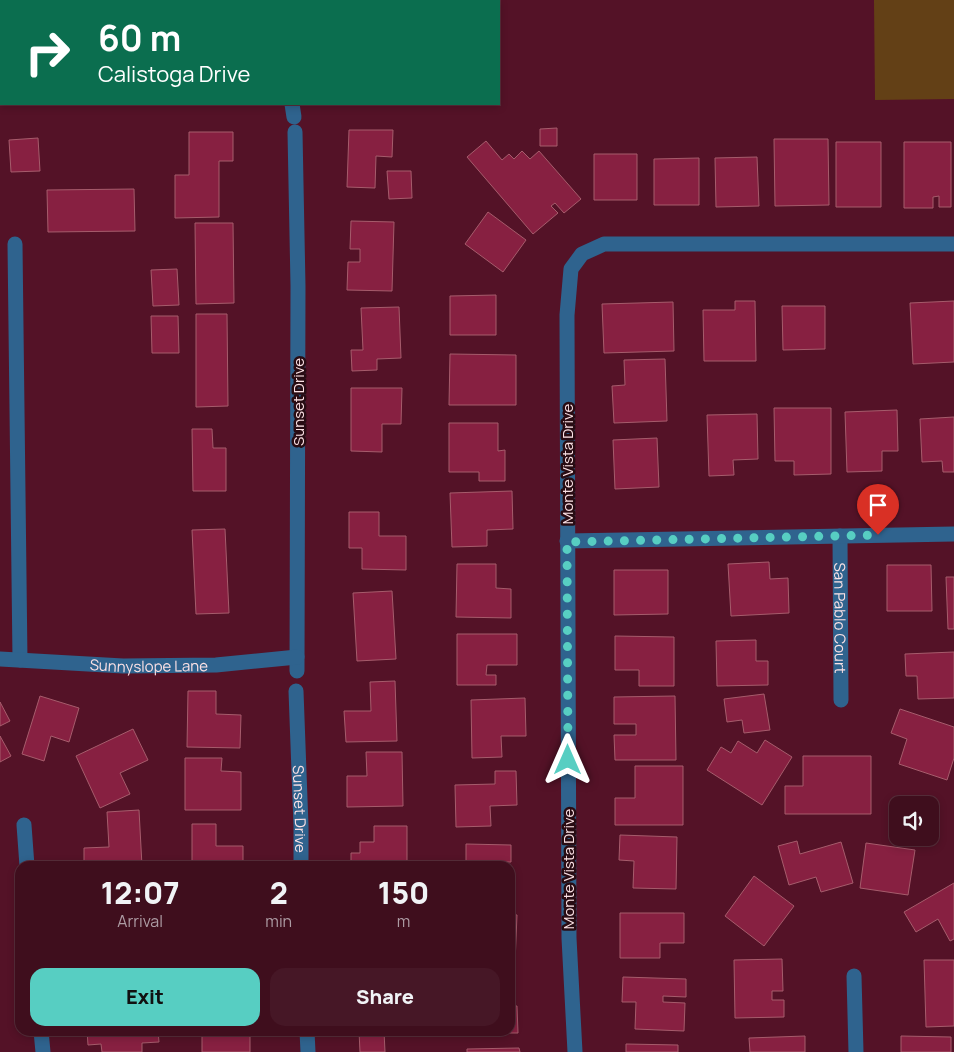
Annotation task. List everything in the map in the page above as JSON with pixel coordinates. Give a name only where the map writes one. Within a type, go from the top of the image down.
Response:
[{"type":"street","name":"Sunset Drive","points":[[294,132],[298,286],[297,664]]},
{"type":"street","points":[[15,244],[20,660]]},
{"type":"street","name":"Monte Vista Drive","points":[[575,1052],[569,938],[567,315],[571,269],[582,254],[604,244],[954,244]]},
{"type":"street","points":[[567,542],[954,534]]},
{"type":"street","name":"San Pablo Court","points":[[840,536],[841,700]]},
{"type":"street","name":"Sunnyslope Lane","points":[[0,659],[123,666],[297,664]]},
{"type":"street","name":"Sunset Drive","points":[[296,691],[301,861]]},
{"type":"street","points":[[24,825],[28,861]]},
{"type":"street","points":[[854,976],[856,1052]]},
{"type":"street","points":[[41,1036],[43,1052]]},
{"type":"street","points":[[307,1036],[308,1052]]},
{"type":"shaded area","points":[[874,0],[954,0],[954,99],[875,100]]},
{"type":"building","points":[[557,128],[557,146],[540,146],[540,129]]},
{"type":"building","points":[[349,130],[393,130],[392,157],[376,156],[375,188],[347,187]]},
{"type":"building","points":[[189,132],[233,132],[233,161],[219,161],[219,217],[175,218],[175,175],[189,175]]},
{"type":"building","points":[[38,138],[40,171],[11,172],[9,140]]},
{"type":"building","points":[[774,139],[828,139],[829,205],[775,206]]},
{"type":"building","points":[[486,141],[502,160],[509,154],[514,159],[522,151],[530,159],[539,151],[581,199],[564,213],[555,203],[551,206],[558,213],[533,234],[467,157]]},
{"type":"building","points":[[836,142],[881,142],[881,207],[836,207]]},
{"type":"building","points":[[904,142],[951,142],[951,207],[939,207],[939,196],[933,197],[933,208],[904,208]]},
{"type":"building","points":[[594,154],[637,154],[637,200],[594,200]]},
{"type":"building","points":[[757,157],[759,206],[716,207],[715,158]]},
{"type":"building","points":[[699,158],[699,205],[654,205],[654,159]]},
{"type":"building","points":[[387,171],[411,171],[412,198],[389,199]]},
{"type":"building","points":[[134,189],[135,231],[48,232],[47,190]]},
{"type":"building","points":[[488,212],[526,240],[503,272],[465,244]]},
{"type":"building","points":[[351,221],[394,222],[392,291],[347,290],[348,262],[360,262],[360,249],[350,249]]},
{"type":"building","points":[[195,223],[233,223],[234,303],[196,304]]},
{"type":"building","points":[[177,269],[179,305],[153,306],[151,270]]},
{"type":"building","points":[[496,295],[496,335],[450,335],[450,296]]},
{"type":"building","points":[[735,301],[755,301],[756,361],[704,361],[703,310],[735,310]]},
{"type":"building","points":[[954,301],[954,362],[913,364],[910,303]]},
{"type":"building","points":[[673,302],[674,351],[604,353],[602,304]]},
{"type":"building","points":[[782,306],[825,306],[825,349],[783,350]]},
{"type":"building","points":[[399,307],[401,358],[377,359],[377,370],[352,371],[351,350],[363,350],[361,308]]},
{"type":"building","points":[[196,314],[227,314],[228,406],[196,407]]},
{"type":"building","points":[[151,316],[178,316],[179,353],[152,353]]},
{"type":"building","points":[[450,354],[516,355],[516,405],[449,405]]},
{"type":"building","points":[[665,359],[667,421],[614,423],[612,386],[625,385],[624,360]]},
{"type":"building","points":[[351,388],[402,388],[401,424],[382,424],[382,452],[351,451]]},
{"type":"building","points":[[774,408],[831,408],[831,474],[794,475],[794,461],[775,461]]},
{"type":"building","points":[[897,410],[898,451],[882,451],[882,471],[847,472],[845,412]]},
{"type":"building","points":[[757,414],[758,459],[733,460],[734,475],[709,476],[707,415]]},
{"type":"building","points":[[954,417],[954,472],[943,472],[942,461],[922,462],[920,419]]},
{"type":"building","points":[[449,423],[498,423],[498,451],[505,450],[505,481],[479,481],[479,472],[449,472]]},
{"type":"building","points":[[192,429],[212,429],[213,448],[226,448],[226,491],[193,491]]},
{"type":"building","points":[[657,438],[659,487],[615,489],[613,440]]},
{"type":"building","points":[[512,491],[513,529],[487,530],[487,546],[452,547],[450,493]]},
{"type":"building","points":[[349,512],[379,512],[379,536],[406,536],[406,570],[362,569],[362,548],[349,548]]},
{"type":"building","points":[[225,529],[229,613],[196,614],[192,530]]},
{"type":"building","points":[[769,562],[770,579],[788,578],[789,613],[731,616],[728,564]]},
{"type":"building","points":[[457,564],[496,564],[496,588],[511,589],[511,618],[456,617]]},
{"type":"building","points":[[887,565],[931,565],[932,611],[887,611]]},
{"type":"building","points":[[614,570],[668,570],[668,614],[614,615]]},
{"type":"building","points":[[946,577],[954,577],[954,629],[948,629]]},
{"type":"building","points":[[392,591],[396,659],[357,661],[353,593]]},
{"type":"building","points":[[457,634],[517,634],[517,665],[487,665],[486,675],[496,675],[496,685],[457,685]]},
{"type":"building","points":[[615,636],[674,637],[674,686],[639,686],[639,670],[615,670]]},
{"type":"building","points":[[756,640],[756,661],[768,661],[768,685],[717,686],[716,641]]},
{"type":"building","points":[[954,652],[954,698],[918,699],[917,676],[906,676],[905,654]]},
{"type":"building","points":[[395,681],[397,741],[346,742],[344,711],[371,711],[370,682]]},
{"type":"building","points":[[188,691],[216,691],[216,714],[241,715],[240,748],[187,747]]},
{"type":"building","points":[[764,694],[770,730],[744,733],[742,720],[727,722],[724,699]]},
{"type":"building","points":[[40,696],[79,708],[69,742],[51,736],[44,761],[22,754]]},
{"type":"building","points":[[675,696],[676,760],[615,760],[614,735],[636,735],[636,724],[614,724],[614,697]]},
{"type":"building","points":[[525,698],[526,736],[501,736],[502,757],[472,758],[471,700]]},
{"type":"building","points":[[0,702],[10,721],[0,726]]},
{"type":"building","points":[[900,709],[954,727],[954,758],[947,780],[899,764],[907,739],[891,733]]},
{"type":"building","points":[[133,729],[148,760],[120,773],[130,794],[100,808],[76,756]]},
{"type":"building","points":[[0,736],[11,756],[0,762]]},
{"type":"building","points":[[765,740],[792,757],[762,805],[707,770],[721,747],[731,753],[738,741],[757,753]]},
{"type":"building","points":[[366,752],[402,752],[403,806],[347,807],[347,776],[367,776]]},
{"type":"building","points":[[803,756],[871,756],[871,814],[785,814],[785,786],[803,786]]},
{"type":"building","points":[[185,758],[222,758],[221,771],[241,772],[241,810],[185,810]]},
{"type":"building","points":[[635,766],[683,766],[683,825],[615,825],[615,798],[635,798]]},
{"type":"building","points":[[495,771],[516,771],[517,805],[490,806],[491,826],[456,827],[455,785],[495,784]]},
{"type":"building","points":[[139,810],[142,861],[84,861],[84,848],[109,847],[107,812]]},
{"type":"building","points":[[192,824],[216,824],[216,846],[243,846],[243,861],[192,861]]},
{"type":"building","points":[[374,826],[407,826],[407,861],[351,861],[351,853],[360,853],[360,842],[374,842]]},
{"type":"building","points":[[620,835],[677,837],[676,889],[633,888],[634,861],[619,860]]},
{"type":"building","points":[[797,841],[800,854],[841,842],[853,883],[821,892],[816,877],[789,885],[778,846]]},
{"type":"building","points":[[866,843],[915,850],[908,895],[860,888]]},
{"type":"building","points":[[466,844],[511,845],[511,861],[466,861]]},
{"type":"building","points":[[754,876],[794,906],[764,946],[725,916]]},
{"type":"building","points":[[954,883],[954,939],[950,941],[938,919],[916,932],[904,912]]},
{"type":"building","points":[[620,913],[684,913],[684,943],[660,943],[660,958],[620,958]]},
{"type":"building","points":[[515,915],[517,915],[515,963]]},
{"type":"building","points":[[782,959],[783,991],[772,991],[772,1000],[784,1000],[784,1017],[735,1018],[734,960]]},
{"type":"building","points":[[924,960],[954,960],[954,1026],[926,1027]]},
{"type":"building","points":[[623,977],[686,979],[686,997],[663,996],[663,1002],[685,1003],[684,1031],[635,1029],[636,1002],[622,1002]]},
{"type":"building","points":[[515,1006],[517,1006],[518,1033],[515,1033]]},
{"type":"building","points":[[87,1036],[158,1036],[159,1042],[142,1043],[142,1052],[102,1052],[101,1044],[88,1045]]},
{"type":"building","points":[[202,1036],[250,1036],[250,1052],[202,1052]]},
{"type":"building","points":[[359,1036],[384,1036],[385,1052],[360,1052]]},
{"type":"building","points":[[805,1036],[805,1052],[750,1052],[749,1038]]},
{"type":"building","points":[[901,1036],[951,1037],[951,1052],[901,1052]]},
{"type":"building","points":[[626,1044],[678,1045],[678,1052],[626,1052]]},
{"type":"building","points":[[519,1048],[520,1052],[467,1052],[467,1049]]},
{"type":"route","points":[[568,760],[567,542],[878,535]]}]
